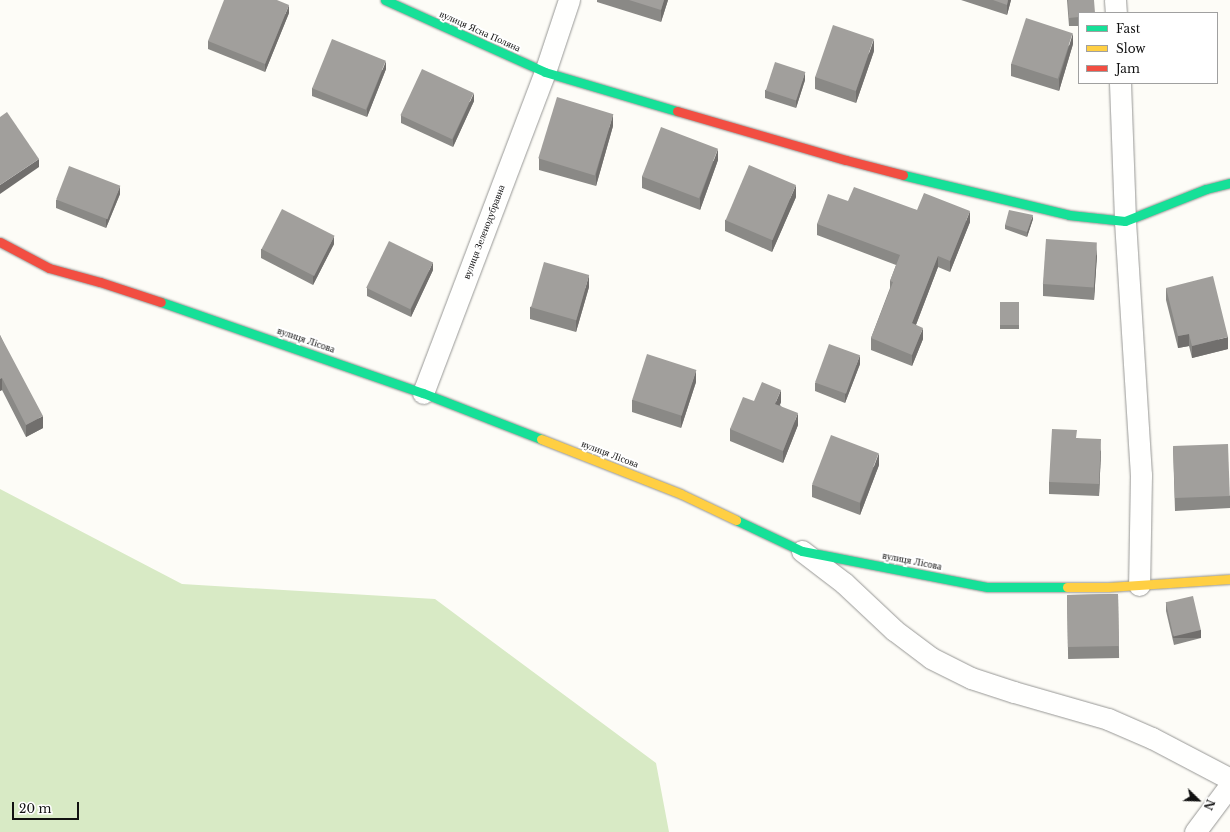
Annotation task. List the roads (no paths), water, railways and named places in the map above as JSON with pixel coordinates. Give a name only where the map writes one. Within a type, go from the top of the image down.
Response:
[{"type":"street","name":"вулиця Ясна Поляна","points":[[384,0],[545,72],[846,160],[1069,215],[1125,221]]},
{"type":"street","name":"вулиця Зеленодубравна","points":[[423,393],[545,72],[569,0]]},
{"type":"street","points":[[1116,0],[1116,12]]},
{"type":"street","points":[[1120,84],[1125,221],[1141,475],[1139,585]]},
{"type":"street","points":[[1125,221],[1206,189],[1230,183]]},
{"type":"street","name":"вулиця Лісова","points":[[0,242],[49,268],[100,282],[239,328],[423,393],[681,494],[802,551],[988,586],[1108,587],[1230,579]]},
{"type":"street","points":[[802,551],[844,584],[894,630],[931,658],[971,678],[1108,719],[1152,738],[1230,779]]},
{"type":"street","points":[[1195,832],[1230,785]]}]
